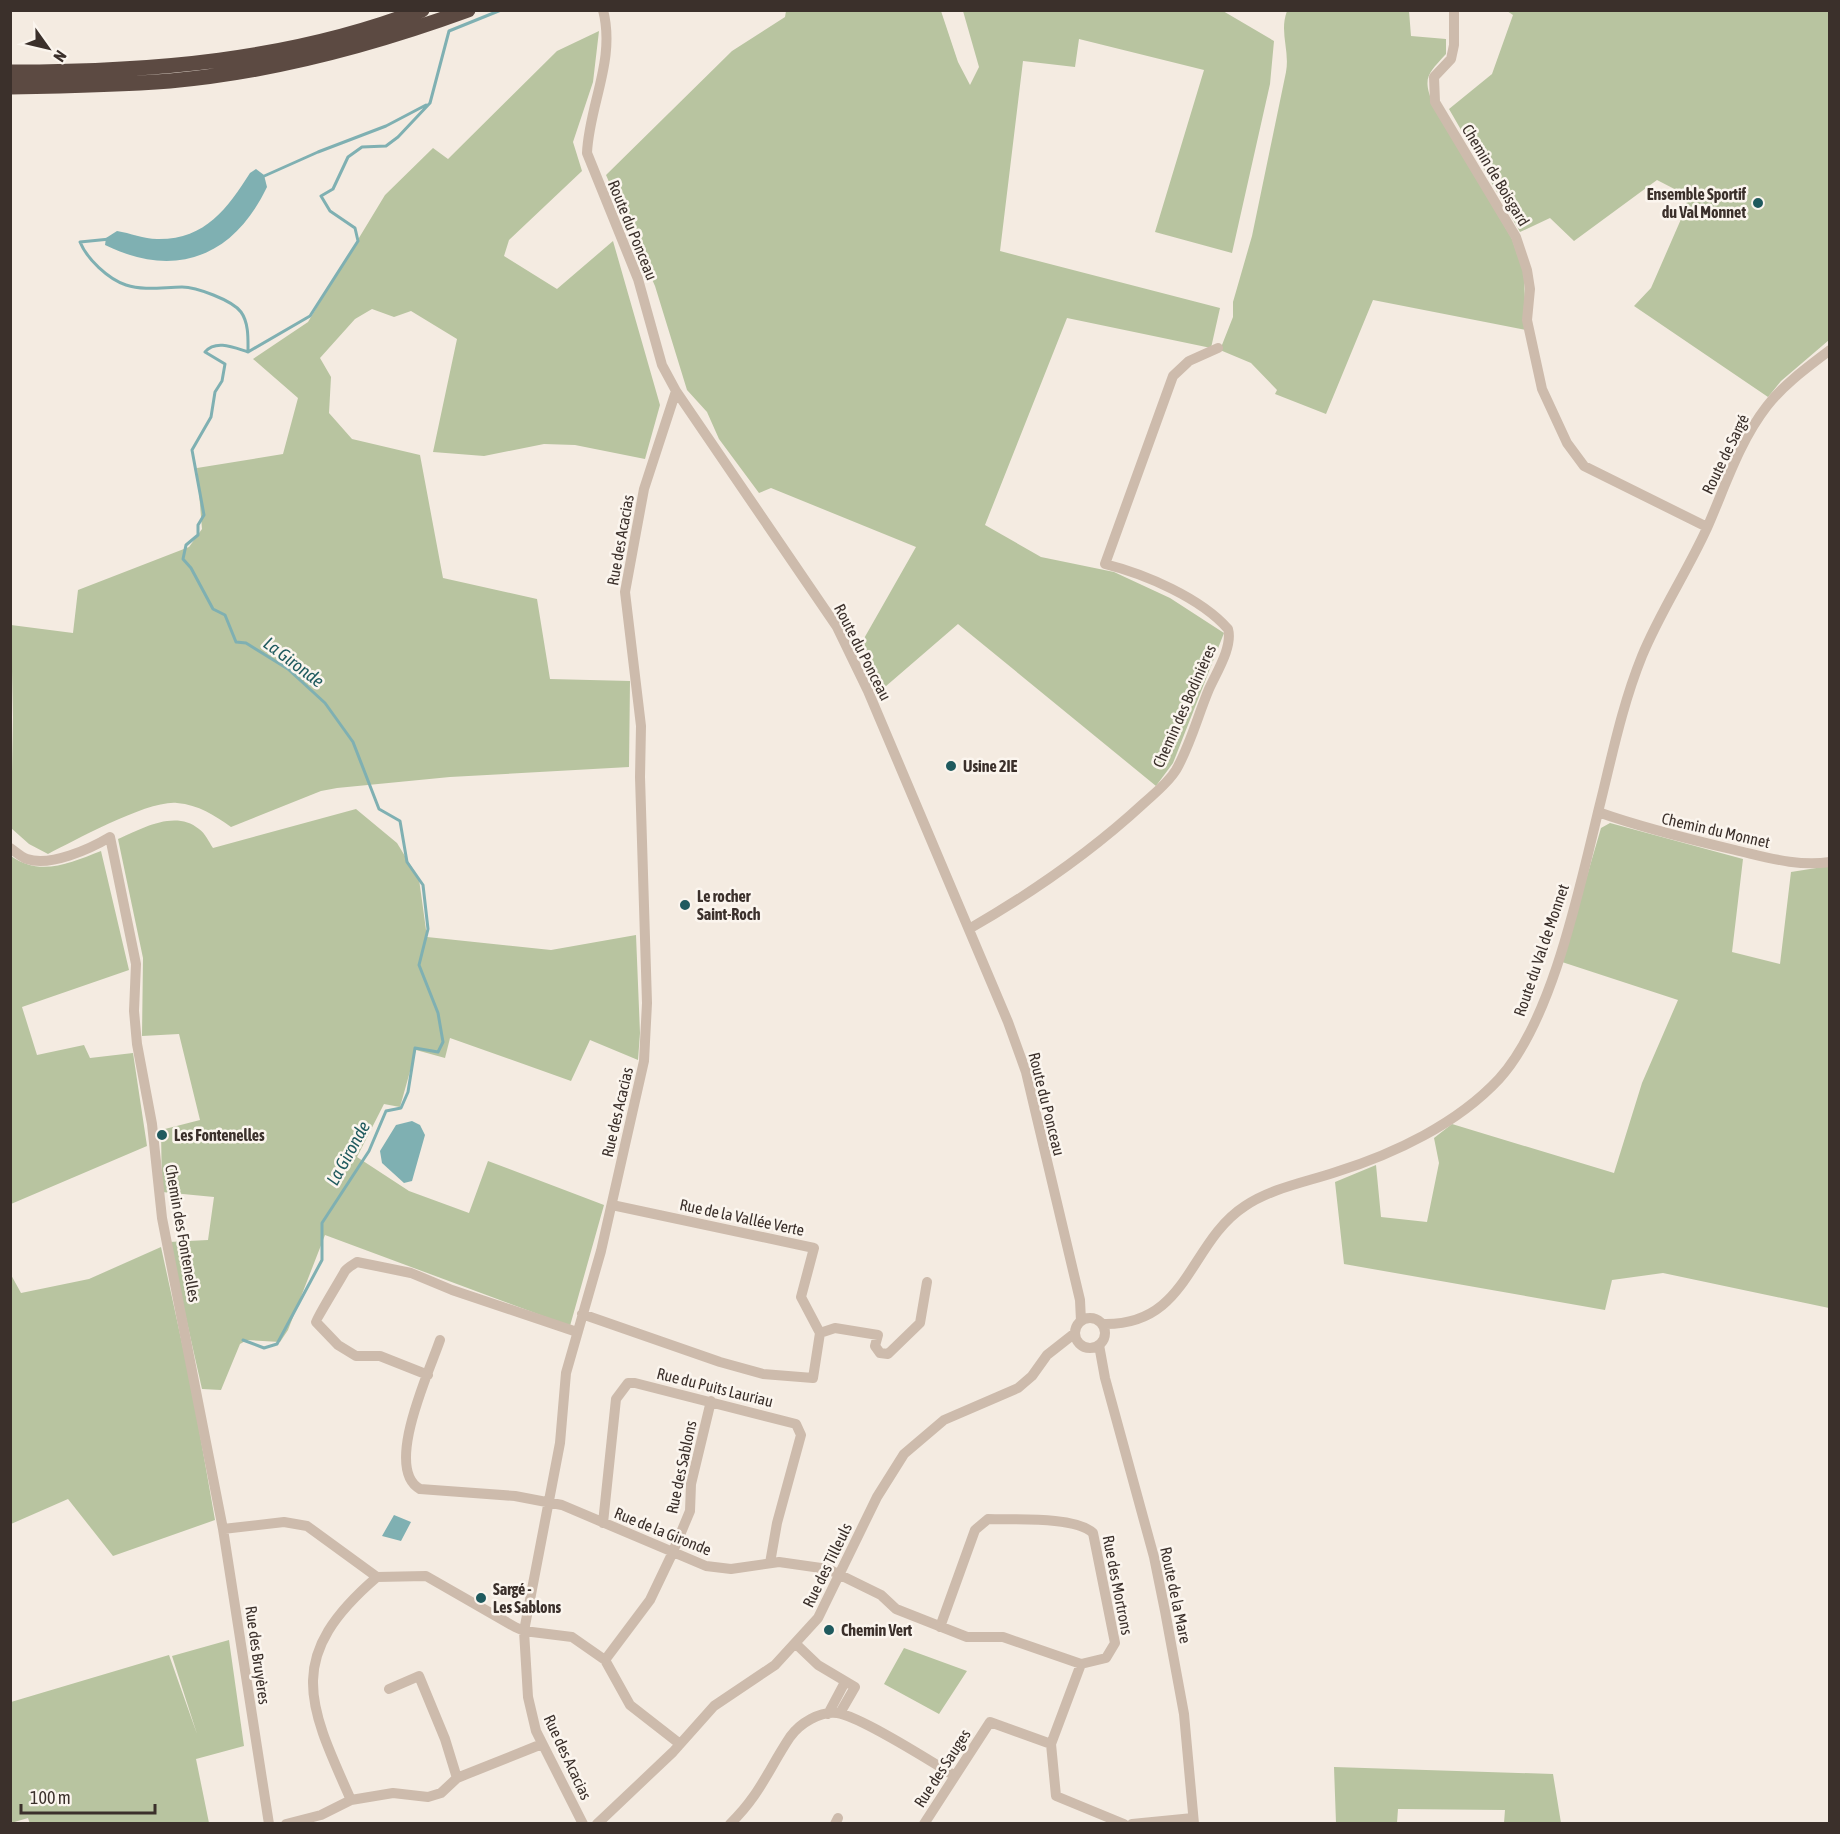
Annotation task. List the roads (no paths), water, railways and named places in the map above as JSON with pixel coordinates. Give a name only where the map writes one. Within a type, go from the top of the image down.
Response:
[{"type":"highway","points":[[10,72],[173,68],[249,57],[375,29],[422,10]]},
{"type":"highway","points":[[10,87],[172,81],[246,70],[344,50],[468,10]]},
{"type":"street","name":"Route du Ponceau","points":[[603,10],[607,25],[606,55],[601,85],[589,128],[587,153],[638,279],[663,365],[676,392],[837,627],[868,691],[1008,1022],[1026,1072],[1080,1300],[1081,1322]]},
{"type":"street","name":"Chemin de Boisgard","points":[[1454,10],[1454,45],[1451,58],[1434,77],[1435,102],[1516,237],[1527,270],[1530,290],[1527,320],[1549,409],[1567,443],[1584,466],[1707,528]]},
{"type":"street","name":"Chemin des Bodinières","points":[[969,929],[992,916],[1083,852],[1134,812],[1176,770],[1221,662],[1230,636],[1228,629],[1173,591],[1137,573],[1106,564],[1173,376],[1189,361],[1218,348]]},
{"type":"street","name":"Route de Sargé","points":[[1707,528],[1755,422],[1778,393],[1830,350]]},
{"type":"street","name":"Rue des Acacias","points":[[583,1824],[536,1731],[528,1698],[524,1631],[560,1443],[566,1373],[612,1205],[635,1110],[646,1033],[640,777],[641,726],[626,592],[644,489],[676,392]]},
{"type":"street","name":"Route du Val de Monnet","points":[[1081,1322],[1122,1324],[1134,1321],[1171,1299],[1186,1281],[1209,1242],[1241,1208],[1264,1194],[1353,1167],[1397,1148],[1459,1113],[1501,1077],[1514,1059],[1541,1007],[1581,882],[1627,694],[1644,652],[1707,528]]},
{"type":"street","name":"Chemin du Monnet","points":[[1598,812],[1646,829],[1775,859],[1804,865],[1830,862]]},
{"type":"street","name":"Chemin des Fontenelles","points":[[10,848],[26,858],[38,861],[58,858],[110,837],[136,964],[134,1011],[137,1044],[152,1124],[162,1218],[215,1491]]},
{"type":"street","name":"Rue de la Vallée Verte","points":[[612,1205],[814,1248],[801,1297],[820,1333]]},
{"type":"street","points":[[440,1340],[428,1375],[380,1356],[356,1356],[338,1345],[316,1322],[317,1316],[333,1296],[346,1269],[357,1262],[411,1273],[452,1290],[577,1332]]},
{"type":"street","points":[[582,1314],[720,1362],[763,1374],[813,1378],[820,1333],[835,1328],[878,1335],[875,1346],[880,1353],[888,1354],[920,1323],[927,1282]]},
{"type":"street","name":"Route du Ponceau","points":[[1080,1300],[1097,1321],[1094,1344]]},
{"type":"street","points":[[1081,1322],[1075,1334],[1094,1344]]},
{"type":"street","name":"Route du Val de Monnet","points":[[1094,1344],[1122,1324]]},
{"type":"street","name":"Rue des Tilleuls","points":[[597,1824],[680,1744],[714,1706],[768,1671],[796,1644],[818,1618],[877,1497],[904,1454],[944,1420],[1018,1388],[1054,1349],[1075,1334]]},
{"type":"street","points":[[1054,1349],[1094,1344]]},
{"type":"street","name":"Route de la Mare","points":[[1094,1344],[1154,1557],[1184,1714],[1193,1821]]},
{"type":"street","name":"Rue de la Gironde","points":[[428,1375],[407,1433],[407,1475],[412,1485],[425,1490],[515,1496],[550,1502],[690,1562],[718,1568],[731,1569],[770,1563],[808,1565],[839,1574]]},
{"type":"street","name":"Rue du Puits Lauriau","points":[[603,1523],[616,1399],[622,1388],[628,1383],[635,1383],[711,1401],[789,1420],[800,1430],[770,1563]]},
{"type":"street","name":"Rue des Sablons","points":[[605,1660],[650,1600],[672,1554],[690,1510],[691,1484],[711,1401]]},
{"type":"street","name":"Rue des Bruyères","points":[[215,1491],[223,1529],[269,1824]]},
{"type":"street","name":"Rue des Mortrons","points":[[940,1627],[975,1530],[982,1522],[988,1519],[1083,1526],[1096,1538],[1115,1643],[1106,1658],[1081,1664]]},
{"type":"street","points":[[223,1529],[284,1522],[307,1526],[377,1577],[426,1576],[524,1631],[572,1637],[605,1660],[630,1706],[680,1744]]},
{"type":"street","points":[[839,1574],[881,1595],[896,1609],[940,1627],[967,1637],[1003,1637],[1081,1664],[1051,1744],[1056,1796],[1124,1824]]},
{"type":"street","points":[[351,1800],[317,1718],[312,1700],[312,1679],[320,1645],[327,1630],[347,1604],[377,1577]]},
{"type":"street","points":[[796,1644],[818,1665],[855,1687],[840,1713]]},
{"type":"street","points":[[389,1689],[419,1676],[445,1739],[457,1778]]},
{"type":"street","points":[[828,1714],[845,1682]]},
{"type":"street","points":[[730,1824],[756,1797],[792,1735],[808,1721],[828,1714],[840,1713],[955,1776]]},
{"type":"street","name":"Rue des Sauges","points":[[924,1824],[990,1722],[1051,1744]]},
{"type":"street","points":[[286,1824],[321,1815],[351,1800],[393,1793],[428,1797],[441,1793],[457,1778],[542,1744]]},
{"type":"street","points":[[1132,1824],[1193,1821]]},
{"type":"water","points":[[256,169],[264,175],[267,187],[253,211],[238,230],[220,245],[200,255],[179,260],[156,260],[131,255],[105,245],[106,238],[117,231],[157,239],[174,238],[201,228],[223,210],[250,173]]},
{"type":"water","points":[[412,1121],[420,1125],[425,1135],[412,1181],[404,1183],[382,1163],[380,1151],[396,1125]]},
{"type":"water","points":[[394,1515],[411,1522],[401,1541],[382,1536]]},
{"type":"waterway","name":"La Gironde","points":[[243,1340],[264,1348],[277,1344],[322,1260],[322,1223],[369,1151],[386,1111],[401,1108],[408,1092],[415,1048],[438,1052],[443,1042],[438,1013],[419,965],[428,929],[423,885],[407,862],[400,821],[379,809],[353,742],[325,703],[288,669],[246,643],[236,642],[225,615],[213,609],[191,568],[183,559],[186,545],[198,535],[198,525],[204,515],[192,450],[211,417],[215,392],[222,381],[225,364],[205,352],[209,348],[220,345],[248,352],[310,316],[358,241],[355,228],[330,211],[321,196],[333,189],[348,157],[362,147],[386,146],[398,137],[430,103],[449,31],[501,10]]},
{"type":"waterway","points":[[262,177],[318,152],[386,126],[426,105]]},
{"type":"waterway","points":[[110,239],[80,242],[99,268],[126,285],[147,288],[188,288],[213,295],[230,303],[241,312],[245,321],[248,352]]},
{"type":"place","name":"Ensemble Sportif du Val Monnet","points":[[1758,203]]},
{"type":"place","name":"Usine 2IE","points":[[951,766]]},
{"type":"place","name":"Le rocher Saint-Roch","points":[[685,905]]},
{"type":"place","name":"Les Fontenelles","points":[[162,1135]]},
{"type":"place","name":"Sargé - Les Sablons","points":[[481,1598]]},
{"type":"place","name":"Chemin Vert","points":[[829,1630]]}]
